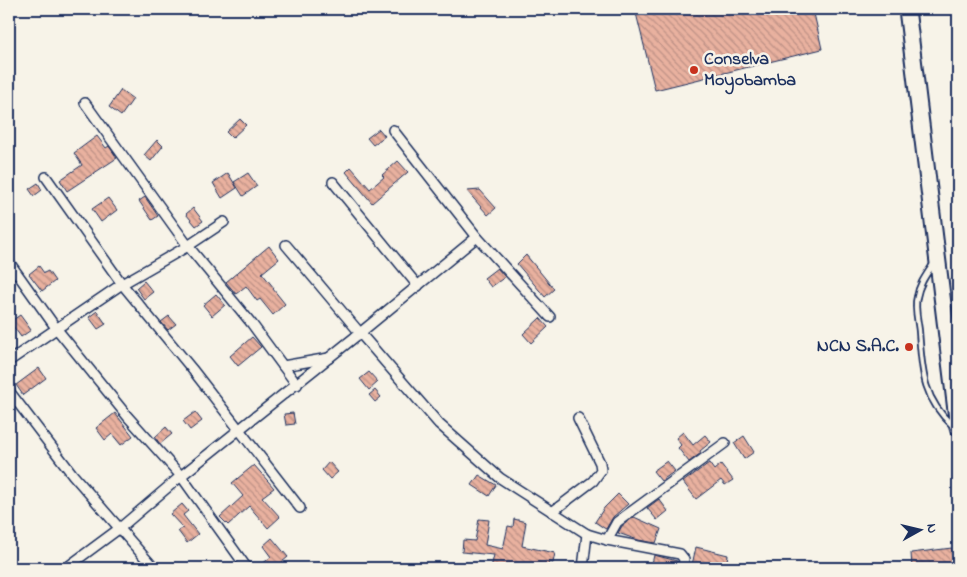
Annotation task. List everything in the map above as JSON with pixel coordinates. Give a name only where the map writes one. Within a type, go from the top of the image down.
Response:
[{"type":"highway","points":[[907,9],[958,429]]},
{"type":"street","points":[[85,103],[188,246],[252,324],[297,385]]},
{"type":"street","points":[[393,130],[477,237],[550,317]]},
{"type":"street","points":[[46,178],[122,284],[240,430],[300,508]]},
{"type":"street","points":[[333,182],[418,286]]},
{"type":"street","points":[[9,361],[122,284],[188,246],[224,222]]},
{"type":"street","points":[[66,568],[120,528],[181,476],[297,385],[477,237]]},
{"type":"street","points":[[286,245],[439,424],[500,478],[587,534],[607,540],[680,554],[683,556],[684,562],[682,568]]},
{"type":"street","points":[[9,262],[56,328],[128,417],[181,476],[247,568]]},
{"type":"street","points":[[283,366],[330,358]]},
{"type":"street","points":[[9,391],[73,475],[154,568]]},
{"type":"street","points":[[552,512],[593,481],[601,470],[600,463],[578,418]]},
{"type":"street","points":[[607,540],[617,522],[725,443]]},
{"type":"street","points":[[583,568],[587,534]]},
{"type":"lane","points":[[936,260],[924,278],[916,299],[922,372],[925,386],[933,404],[958,429]]},
{"type":"building","name":"Conselva Moyobamba","points":[[635,9],[813,9],[822,49],[655,90]]},
{"type":"building","points":[[121,90],[133,99],[121,116],[109,107]]},
{"type":"building","points":[[240,119],[246,125],[232,138],[226,132]]},
{"type":"building","points":[[379,129],[385,136],[373,145],[367,138]]},
{"type":"building","points":[[97,136],[106,148],[109,146],[117,158],[67,191],[60,180],[82,165],[74,153]]},
{"type":"building","points":[[157,140],[163,146],[151,161],[144,155]]},
{"type":"building","points":[[398,161],[408,172],[372,203],[346,172],[351,167],[370,189]]},
{"type":"building","points":[[228,173],[237,188],[222,198],[213,183]]},
{"type":"building","points":[[248,173],[257,186],[243,196],[234,182]]},
{"type":"building","points":[[38,183],[42,190],[34,196],[29,189]]},
{"type":"building","points":[[480,190],[496,208],[488,215],[467,191]]},
{"type":"building","points":[[145,197],[158,216],[152,220],[139,201]]},
{"type":"building","points":[[108,198],[117,210],[101,222],[92,209]]},
{"type":"building","points":[[193,208],[203,221],[196,226],[186,214]]},
{"type":"building","points":[[269,246],[279,259],[262,273],[285,304],[273,315],[260,299],[257,301],[246,286],[236,294],[226,282]]},
{"type":"building","points":[[526,255],[554,289],[545,297],[517,264]]},
{"type":"building","points":[[39,266],[44,273],[48,271],[55,281],[42,291],[29,274]]},
{"type":"building","points":[[497,268],[505,277],[491,287],[484,278]]},
{"type":"building","points":[[144,281],[153,292],[144,299],[136,288]]},
{"type":"building","points":[[216,294],[225,305],[212,316],[203,305]]},
{"type":"building","points":[[97,311],[106,324],[98,329],[89,317]]},
{"type":"building","points":[[20,315],[31,330],[21,337],[10,322]]},
{"type":"building","points":[[169,316],[176,324],[168,330],[161,322]]},
{"type":"building","points":[[540,318],[548,327],[531,343],[523,334]]},
{"type":"building","points":[[252,337],[261,347],[238,366],[230,356]]},
{"type":"building","points":[[39,368],[46,378],[23,395],[16,385]]},
{"type":"building","points":[[369,372],[378,382],[369,390],[360,379]]},
{"type":"building","points":[[375,390],[381,397],[375,402],[369,395]]},
{"type":"building","points":[[195,412],[202,421],[190,430],[183,421]]},
{"type":"building","points":[[115,413],[133,436],[121,445],[112,434],[105,440],[96,428]]},
{"type":"building","points":[[293,413],[295,424],[286,425],[284,414]]},
{"type":"building","points":[[166,427],[172,434],[160,444],[155,437]]},
{"type":"building","points":[[683,432],[693,445],[705,435],[711,442],[689,462],[678,448],[681,445],[676,438]]},
{"type":"building","points":[[744,436],[754,452],[744,459],[734,443]]},
{"type":"building","points":[[667,461],[675,471],[661,481],[653,471]]},
{"type":"building","points":[[329,462],[338,472],[330,479],[322,470]]},
{"type":"building","points":[[709,463],[714,470],[721,464],[733,480],[725,485],[721,480],[696,499],[683,482]]},
{"type":"building","points":[[254,465],[274,488],[262,497],[280,517],[268,528],[249,506],[228,525],[220,517],[243,496],[232,483]]},
{"type":"building","points":[[479,475],[496,485],[489,496],[472,485]]},
{"type":"building","points":[[618,494],[628,504],[613,517],[606,529],[595,522],[604,508]]},
{"type":"building","points":[[659,499],[668,511],[657,520],[647,508]]},
{"type":"building","points":[[182,504],[188,511],[183,515],[198,534],[187,543],[178,531],[183,528],[170,514]]},
{"type":"building","points":[[634,517],[661,529],[656,543],[638,540],[618,533],[622,526]]},
{"type":"building","points":[[479,519],[489,520],[485,545],[503,549],[508,526],[513,527],[514,519],[526,522],[522,546],[555,553],[553,563],[549,562],[548,568],[491,568],[494,555],[462,552],[463,540],[475,541]]},
{"type":"building","points":[[272,538],[288,557],[275,568],[257,568],[271,557],[263,546]]},
{"type":"building","points":[[696,547],[728,555],[727,560],[749,565],[748,568],[689,568],[692,565]]},
{"type":"building","points":[[952,548],[955,568],[912,568],[911,553]]},
{"type":"building","points":[[654,555],[677,561],[677,568],[651,568]]},
{"type":"place","name":"Conselva Moyobamba","points":[[694,70]]},
{"type":"place","name":"NCN S.A.C.","points":[[909,347]]}]
